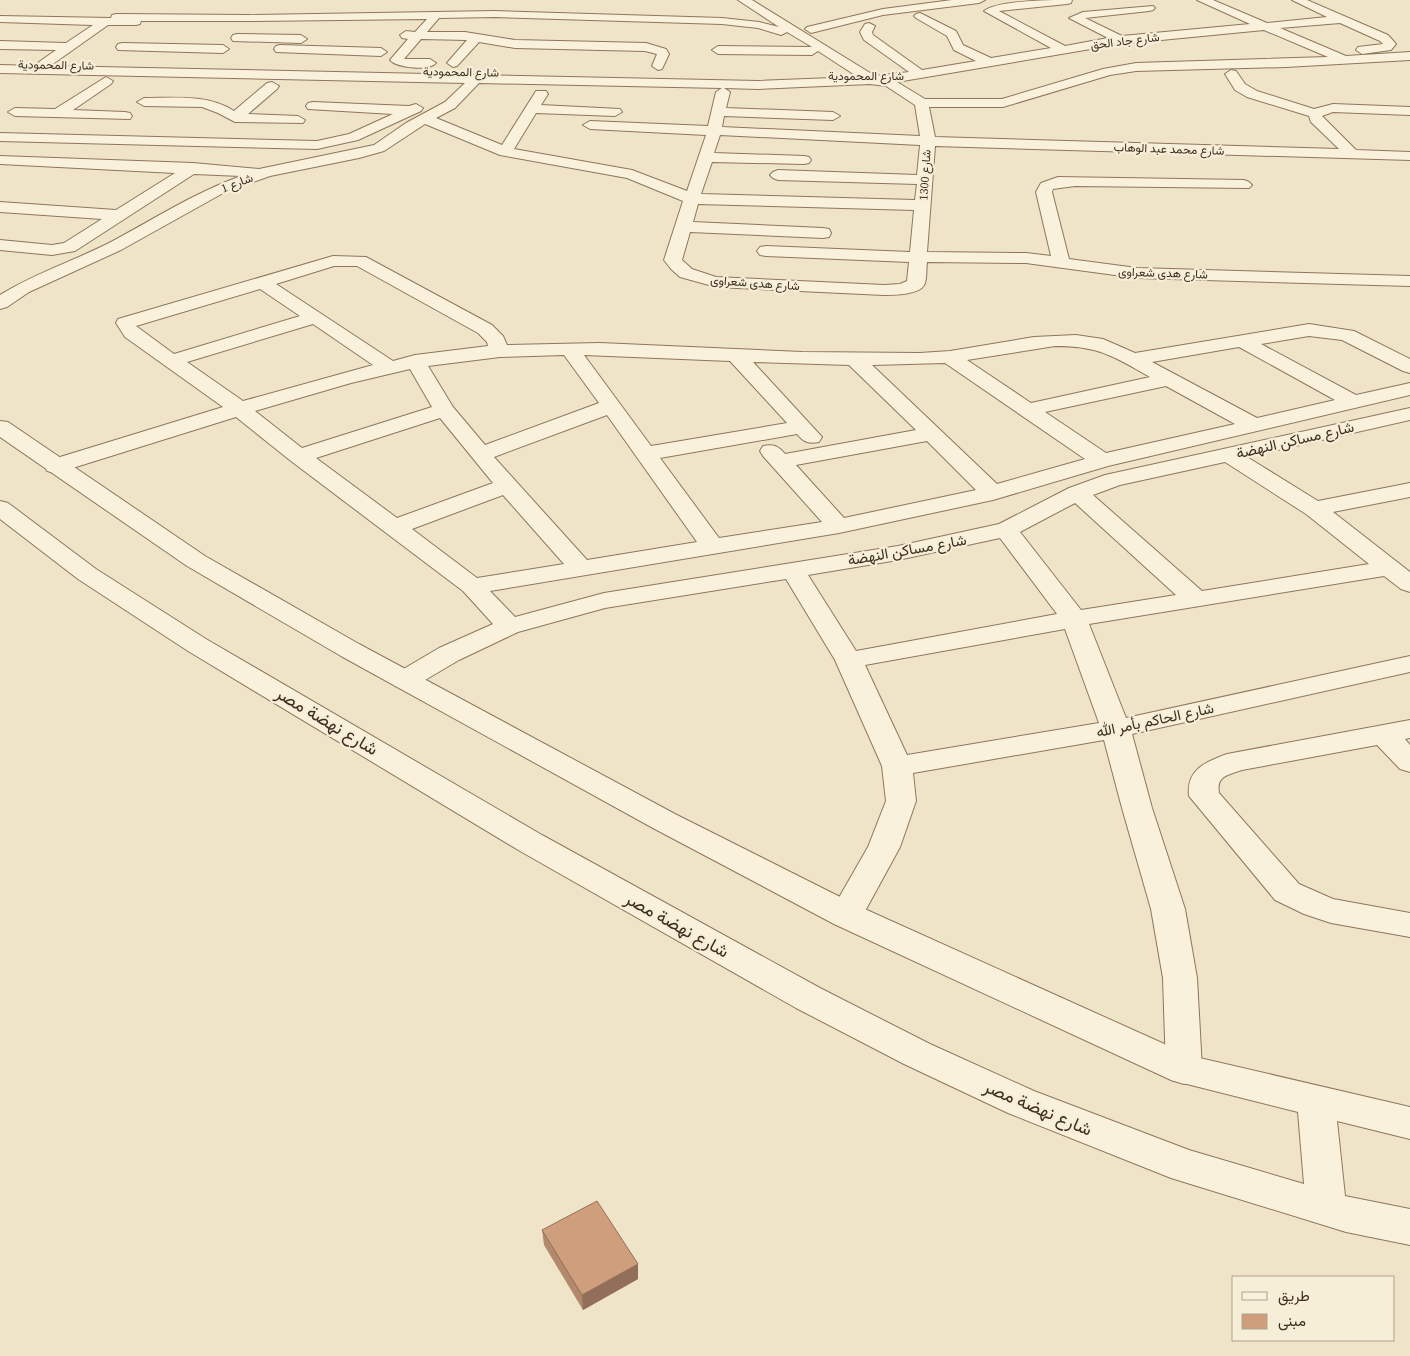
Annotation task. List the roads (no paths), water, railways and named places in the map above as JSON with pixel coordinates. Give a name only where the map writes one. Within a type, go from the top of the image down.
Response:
[{"type":"street","points":[[810,29],[876,13],[979,0]]},
{"type":"street","points":[[1120,40],[1075,18],[1083,15],[1153,10],[1130,0]]},
{"type":"street","points":[[1203,0],[1347,60]]},
{"type":"street","points":[[1298,0],[1384,38],[1390,44],[1379,48],[1329,53]]},
{"type":"street","points":[[1064,50],[990,11],[1001,7],[1066,1]]},
{"type":"street","points":[[757,2],[810,29],[880,82]]},
{"type":"street","points":[[757,2],[880,82],[916,99],[1003,103],[1108,72],[1136,67],[1410,56]]},
{"type":"street","points":[[418,4],[636,11],[721,25],[779,30],[812,51],[844,79]]},
{"type":"street","points":[[0,19],[91,21],[112,14],[248,18],[436,15],[584,16],[694,8]]},
{"type":"street","points":[[630,31],[636,11]]},
{"type":"street","points":[[43,65],[112,14]]},
{"type":"street","points":[[91,21],[112,14],[199,23],[344,28],[396,27],[400,29],[397,35],[364,71]]},
{"type":"street","points":[[436,15],[396,61],[403,63],[471,64]]},
{"type":"street","points":[[504,44],[528,15]]},
{"type":"street","points":[[558,58],[584,16]]},
{"type":"street","points":[[920,16],[952,34],[958,47],[991,63]]},
{"type":"street","name":"شارع جاد الحق","points":[[916,76],[1120,40],[1341,19]]},
{"type":"street","points":[[36,30],[52,20]]},
{"type":"street","points":[[1176,20],[1202,32]]},
{"type":"street","points":[[187,32],[199,23]]},
{"type":"street","points":[[202,67],[254,24]]},
{"type":"street","points":[[869,26],[866,32],[868,37],[916,76]]},
{"type":"street","points":[[0,34],[29,34],[5,45]]},
{"type":"street","points":[[86,35],[103,35]]},
{"type":"street","points":[[397,35],[465,36],[504,44],[622,47],[658,50],[663,54],[659,66]]},
{"type":"street","points":[[112,52],[137,36],[181,36],[164,48]]},
{"type":"street","points":[[238,38],[331,40],[320,50]]},
{"type":"street","points":[[622,47],[626,38],[664,38]]},
{"type":"street","points":[[269,59],[292,39]]},
{"type":"street","points":[[453,64],[475,39]]},
{"type":"street","points":[[710,39],[720,39],[717,66]]},
{"type":"street","points":[[5,45],[69,47]]},
{"type":"street","points":[[112,52],[164,48],[223,49]]},
{"type":"street","points":[[269,59],[320,50],[381,52]]},
{"type":"street","points":[[718,50],[812,51]]},
{"type":"street","name":"شارع المحمودية","points":[[0,64],[43,65],[112,52],[202,67],[269,59],[330,73],[469,86],[758,85],[844,79]]},
{"type":"street","name":"شارع المحمودية","points":[[0,69],[330,73],[364,71],[844,79],[880,82],[916,76]]},
{"type":"street","points":[[1231,74],[1240,87],[1252,94],[1315,114],[1333,108],[1410,111]]},
{"type":"street","points":[[0,79],[272,86],[469,86],[651,94],[723,92],[855,94]]},
{"type":"street","points":[[59,113],[106,81]]},
{"type":"street","points":[[93,140],[170,83]]},
{"type":"street","points":[[235,118],[272,86]]},
{"type":"street","name":"شارع 1","points":[[0,303],[23,288],[115,246],[198,199],[266,172],[359,154],[392,141],[406,129],[450,105],[469,86]]},
{"type":"street","points":[[505,152],[544,88]]},
{"type":"street","name":"شارع هدى شعراوى","points":[[723,92],[714,131],[673,260],[681,271],[698,278],[716,282],[884,290],[902,289],[916,284]]},
{"type":"street","points":[[270,144],[327,94]]},
{"type":"street","points":[[0,122],[34,99]]},
{"type":"street","points":[[52,99],[78,100]]},
{"type":"street","name":"شارع 1300","points":[[916,99],[928,141],[916,284]]},
{"type":"street","points":[[0,137],[317,145],[343,141],[428,100]]},
{"type":"street","points":[[825,177],[825,158],[831,136],[836,101]]},
{"type":"street","points":[[144,102],[203,104],[223,110],[235,118],[298,120]]},
{"type":"street","points":[[188,116],[203,104]]},
{"type":"street","points":[[313,106],[410,110]]},
{"type":"street","points":[[531,109],[593,118],[625,113]]},
{"type":"street","points":[[15,112],[126,116]]},
{"type":"street","points":[[718,112],[834,116]]},
{"type":"street","points":[[638,127],[644,114]]},
{"type":"street","points":[[1315,114],[1316,119],[1353,154]]},
{"type":"street","points":[[574,164],[593,118]]},
{"type":"street","name":"شارع محمد عبد الوهاب","points":[[593,118],[638,127],[928,141],[1410,156]]},
{"type":"street","points":[[425,119],[505,152],[632,175],[692,200],[923,205]]},
{"type":"street","points":[[159,141],[174,128]]},
{"type":"street","points":[[706,156],[782,159],[825,158]]},
{"type":"street","points":[[770,201],[782,159]]},
{"type":"street","points":[[0,160],[266,172]]},
{"type":"street","points":[[0,245],[52,250],[69,247],[193,168]]},
{"type":"street","points":[[778,175],[925,180]]},
{"type":"street","points":[[1061,262],[1044,192],[1046,186],[1058,182],[1075,181],[1244,185]]},
{"type":"street","points":[[820,253],[826,203]]},
{"type":"street","points":[[0,207],[121,215]]},
{"type":"street","points":[[683,227],[823,233]]},
{"type":"street","points":[[758,284],[772,231]]},
{"type":"street","name":"شارع هدى شعراوى","points":[[766,251],[918,257],[1026,258],[1137,273],[1410,280]]},
{"type":"street","points":[[499,351],[496,340],[485,329],[360,261],[333,261],[125,323],[132,333],[240,409],[299,456],[396,527],[472,586],[509,626]]},
{"type":"street","points":[[262,282],[388,366]]},
{"type":"street","points":[[171,361],[316,317]]},
{"type":"street","points":[[1132,359],[1309,330],[1335,332],[1358,340],[1410,367]]},
{"type":"street","points":[[55,466],[388,366],[499,351],[570,349],[650,350],[855,360],[949,357],[1060,340],[1080,340],[1106,345],[1253,425]]},
{"type":"street","points":[[1242,341],[1353,402]]},
{"type":"street","points":[[570,349],[712,546]]},
{"type":"street","points":[[735,354],[826,453]]},
{"type":"street","points":[[949,357],[1102,461]]},
{"type":"street","points":[[855,360],[993,493]]},
{"type":"street","points":[[415,361],[444,410],[507,486],[580,567]]},
{"type":"street","points":[[1027,410],[1168,379]]},
{"type":"street","name":"شارع مساكن النهضة","points":[[472,586],[839,526],[993,493],[1102,461],[1410,389]]},
{"type":"street","points":[[481,454],[611,406]]},
{"type":"street","points":[[299,456],[444,410]]},
{"type":"street","name":"شارع مساكن النهضة","points":[[405,680],[449,654],[509,626],[604,601],[898,553],[1006,530],[1077,493],[1113,480],[1229,455],[1281,441],[1410,414]]},
{"type":"street","points":[[3,426],[55,466],[196,561],[405,680],[664,821],[846,915],[1184,1069],[1410,1123]]},
{"type":"street","points":[[646,454],[802,427]]},
{"type":"street","points":[[781,462],[932,434]]},
{"type":"street","points":[[757,435],[839,526]]},
{"type":"street","points":[[1229,455],[1314,510],[1410,584]]},
{"type":"street","points":[[396,527],[507,486]]},
{"type":"street","points":[[1077,493],[1196,599]]},
{"type":"street","points":[[1314,510],[1406,495]]},
{"type":"street","name":"شارع نهضة مصر","points":[[0,508],[87,574],[197,645],[530,843],[808,998],[916,1054],[1021,1102],[1185,1166],[1326,1208],[1410,1227]]},
{"type":"street","points":[[1006,530],[1074,619],[1116,729],[1136,808],[1168,909],[1180,978],[1184,1069]]},
{"type":"street","points":[[849,660],[1074,619],[1390,568]]},
{"type":"street","points":[[792,569],[849,660],[897,766],[901,801],[884,848],[846,915]]},
{"type":"street","name":"شارع الحاكم بأمر الله","points":[[897,766],[1116,729],[1410,664]]},
{"type":"street","points":[[1410,762],[1397,732],[1237,761],[1214,769],[1204,777],[1202,787],[1204,796],[1287,892],[1323,910],[1410,924]]},
{"type":"street","points":[[1316,1101],[1326,1208]]}]
